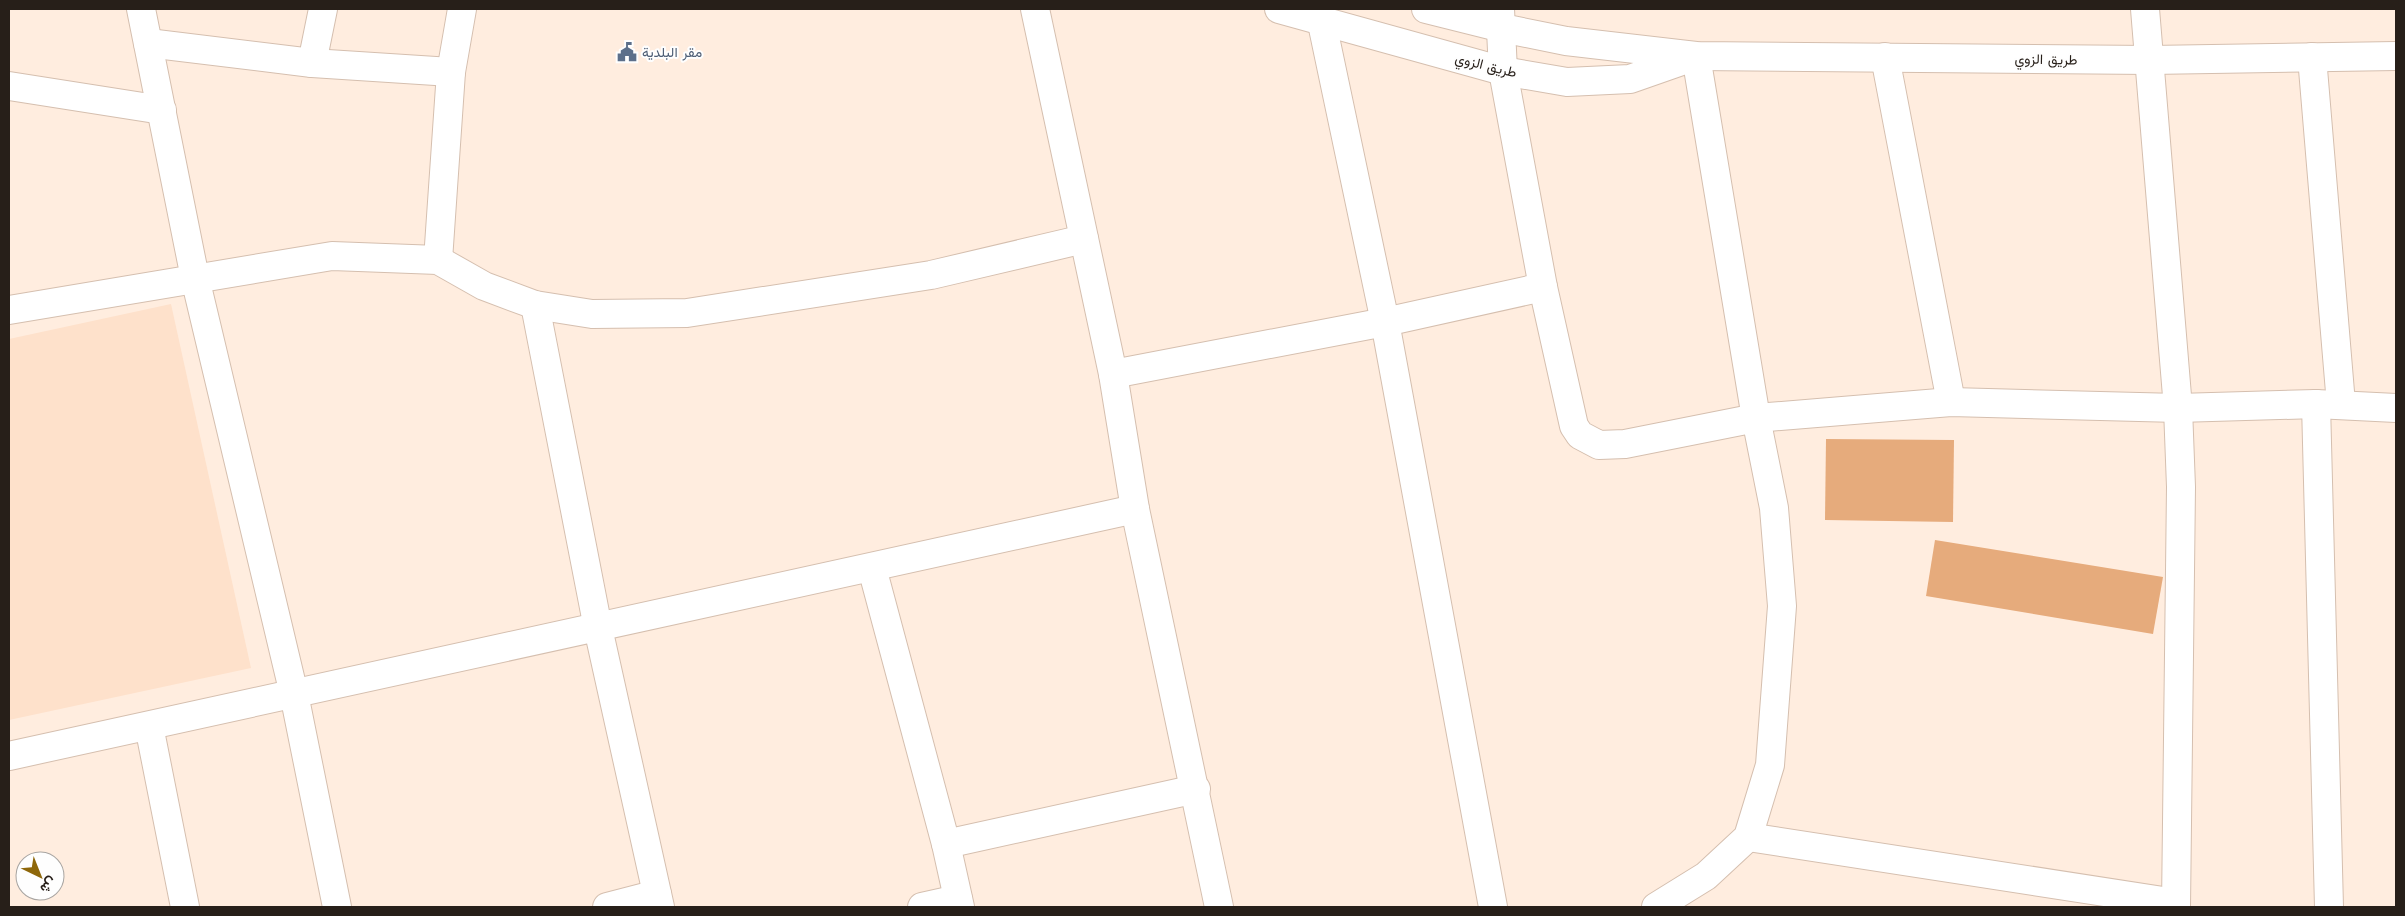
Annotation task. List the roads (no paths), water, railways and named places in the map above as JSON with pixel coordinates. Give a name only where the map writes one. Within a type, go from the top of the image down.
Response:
[{"type":"street","points":[[141,9],[195,278],[294,694],[337,907]]},
{"type":"street","points":[[312,63],[323,9]]},
{"type":"street","points":[[438,260],[451,72],[462,9]]},
{"type":"street","points":[[1035,9],[1113,374],[1135,509],[1196,789],[1219,907]]},
{"type":"street","name":"طريق الزوي","points":[[1279,9],[1320,15],[1503,71],[1567,82],[1630,78],[1696,56]]},
{"type":"street","name":"طريق الزوي","points":[[1426,9],[1501,18],[1566,40],[1696,56],[2150,60],[2396,56]]},
{"type":"street","points":[[1748,837],[2176,905],[2181,653],[2181,487],[2178,408],[2145,9]]},
{"type":"street","points":[[1320,15],[1385,322],[1494,907]]},
{"type":"street","points":[[1501,18],[1503,71],[1543,287],[1574,426],[1580,435],[1589,441],[1599,445],[1625,444],[1756,418],[1951,402],[2178,408],[2329,404],[2396,408]]},
{"type":"street","points":[[148,43],[312,63],[451,72]]},
{"type":"street","points":[[1666,905],[1706,876],[1748,837],[1770,765],[1782,606],[1774,508],[1756,418],[1696,56]]},
{"type":"street","points":[[1885,57],[1951,402]]},
{"type":"street","points":[[2312,57],[2329,404],[2329,907]]},
{"type":"street","points":[[9,86],[162,110]]},
{"type":"street","points":[[9,310],[332,256],[438,260],[484,286],[535,305],[592,314],[686,314],[931,274],[1084,239]]},
{"type":"street","points":[[1113,374],[1385,322],[1543,287]]},
{"type":"street","points":[[535,305],[598,628],[659,901],[607,907]]},
{"type":"street","points":[[9,756],[1135,509]]},
{"type":"street","points":[[872,568],[946,844],[959,903],[922,907]]},
{"type":"street","points":[[149,726],[185,907]]},
{"type":"street","points":[[946,844],[1196,789]]},
{"type":"place","name":"مقر البلدية","points":[[627,52]]}]
